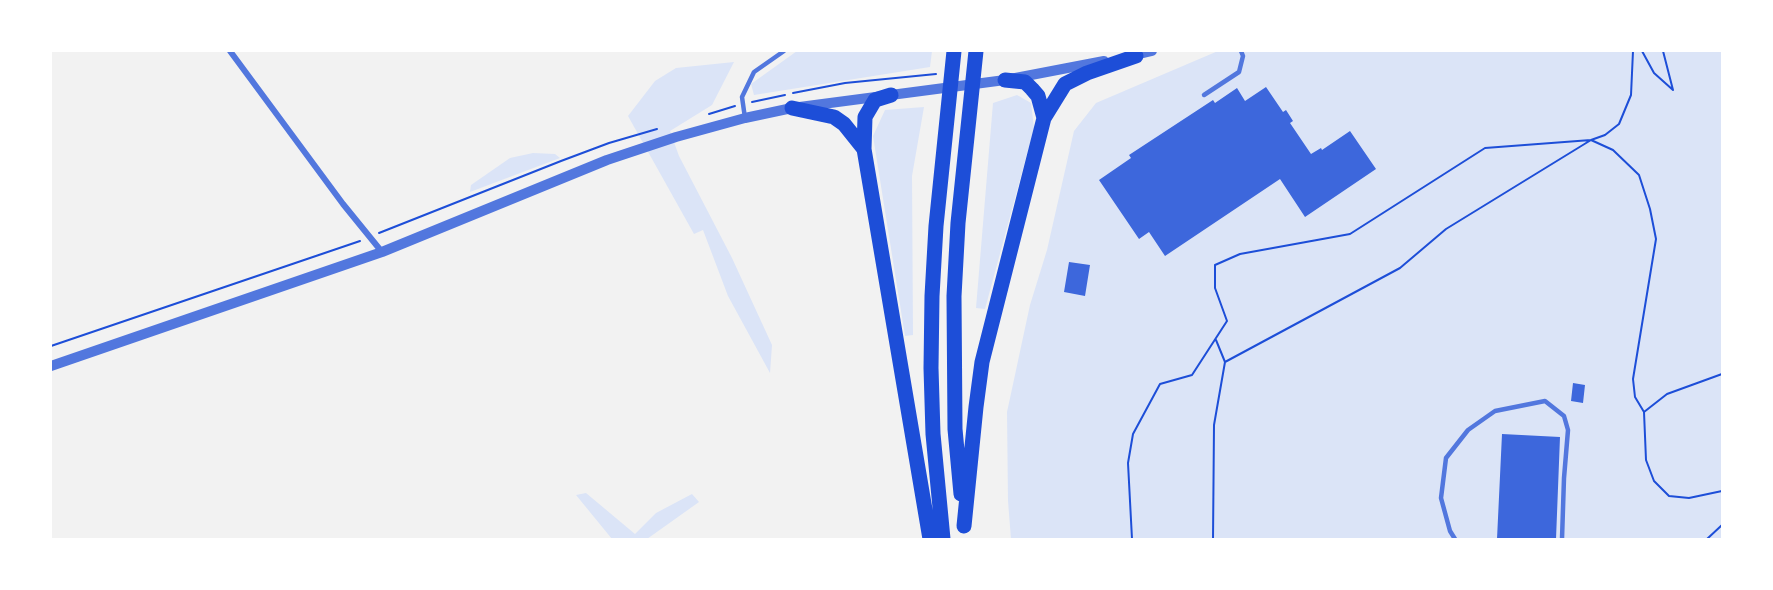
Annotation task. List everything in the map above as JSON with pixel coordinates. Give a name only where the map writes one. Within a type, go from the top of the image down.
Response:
[{"type":"highway","points":[[943,539],[933,434],[931,368],[935,237],[954,51]]},
{"type":"highway","points":[[965,532],[955,429],[953,368],[958,223],[976,51]]},
{"type":"highway","points":[[965,532],[982,363],[1044,118],[1065,84],[1136,56]]},
{"type":"highway","points":[[1005,80],[1025,82],[1038,96],[1044,118]]},
{"type":"highway","points":[[891,94],[875,100],[865,117],[864,149],[930,539]]},
{"type":"highway","points":[[792,108],[834,117],[844,124],[864,149]]},
{"type":"street","points":[[230,51],[343,204],[382,252]]},
{"type":"street","points":[[51,366],[382,252],[608,160],[676,137],[792,108],[1005,80],[1136,56],[1152,51]]},
{"type":"lane","points":[[745,118],[742,97],[754,72],[784,51]]},
{"type":"lane","points":[[1204,95],[1239,72],[1243,56],[1241,51]]},
{"type":"lane","points":[[1455,539],[1450,531],[1441,498],[1446,458],[1468,430],[1495,411],[1545,401],[1564,416],[1568,430],[1562,539]]},
{"type":"path","points":[[1225,362],[1401,268],[1446,229],[1591,140],[1605,135],[1619,124],[1631,95],[1634,51]]},
{"type":"path","points":[[1642,51],[1654,73],[1672,90],[1664,51]]},
{"type":"path","points":[[1132,539],[1128,463],[1133,434],[1160,384],[1192,375],[1227,321],[1215,288],[1215,265],[1240,254],[1350,234],[1485,148],[1591,140],[1613,150],[1639,175],[1650,209],[1656,239],[1633,379],[1635,397],[1644,412],[1646,460],[1654,481],[1670,496],[1689,498],[1722,491]]},
{"type":"path","points":[[51,346],[370,237]]},
{"type":"path","points":[[1213,539],[1214,425],[1225,362],[1216,340]]},
{"type":"path","points":[[1644,412],[1667,394],[1722,374]]},
{"type":"path","points":[[1707,539],[1722,525]]},
{"type":"shaded area","points":[[797,51],[932,51],[930,67],[754,95],[751,84]]},
{"type":"shaded area","points":[[1218,51],[1722,51],[1722,539],[1011,539],[1008,501],[1007,412],[1030,305],[1047,250],[1074,131],[1096,103]]},
{"type":"shaded area","points":[[734,62],[712,105],[670,131],[679,156],[732,258],[772,345],[770,373],[728,296],[703,230],[694,234],[628,116],[655,81],[676,68]]},
{"type":"shaded area","points":[[1017,95],[1031,103],[1034,128],[985,309],[976,308],[993,103]]},
{"type":"shaded area","points":[[924,107],[912,176],[913,335],[905,336],[873,136],[885,110]]},
{"type":"shaded area","points":[[533,153],[555,154],[560,158],[470,192],[471,185],[510,158]]},
{"type":"shaded area","points":[[586,493],[635,534],[656,513],[692,494],[699,502],[647,539],[612,539],[576,495]]},
{"type":"building","points":[[1266,87],[1283,112],[1286,110],[1293,121],[1290,123],[1311,154],[1321,148],[1322,150],[1350,131],[1376,169],[1305,217],[1280,179],[1165,256],[1149,232],[1139,239],[1099,180],[1131,158],[1129,155],[1213,100],[1215,103],[1237,88],[1245,101]]},
{"type":"building","points":[[1069,262],[1090,265],[1085,296],[1064,292]]},
{"type":"building","points":[[1573,383],[1585,385],[1583,403],[1571,401]]},
{"type":"building","points":[[1502,434],[1560,437],[1556,539],[1497,539]]}]
